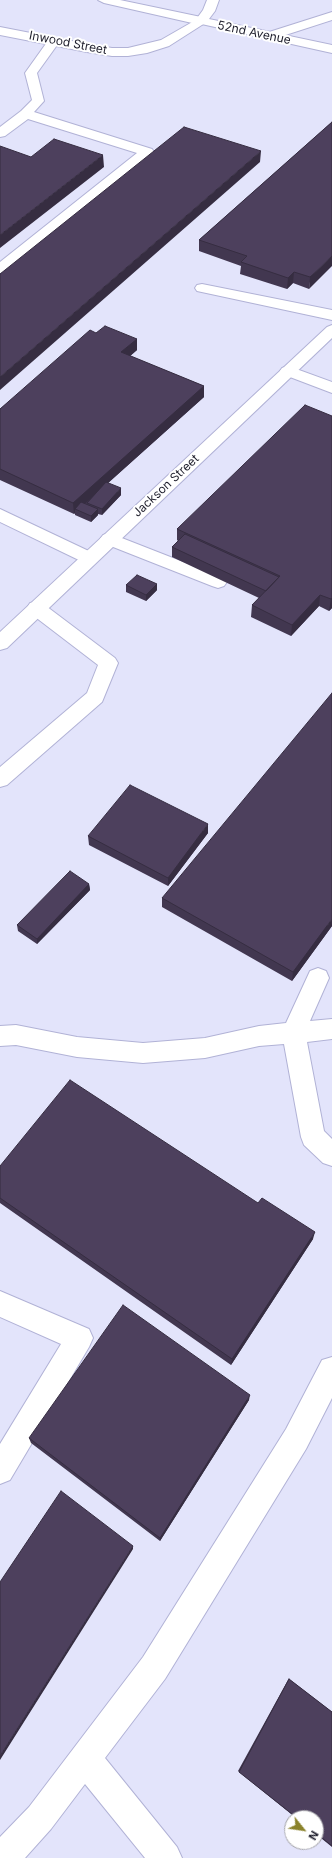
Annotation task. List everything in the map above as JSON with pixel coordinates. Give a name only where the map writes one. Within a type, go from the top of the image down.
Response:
[{"type":"street","points":[[104,0],[201,21]]},
{"type":"street","name":"52nd Avenue","points":[[213,0],[209,11],[201,21],[332,49]]},
{"type":"street","points":[[270,36],[332,16]]},
{"type":"street","name":"Inwood Street","points":[[0,31],[93,49],[128,52],[147,49],[165,42],[201,21]]},
{"type":"street","points":[[0,133],[26,114],[38,101],[31,73],[54,41]]},
{"type":"street","points":[[0,269],[147,152],[26,114]]},
{"type":"street","points":[[202,288],[332,315]]},
{"type":"street","name":"Jackson Street","points":[[0,643],[288,371],[330,335]]},
{"type":"street","points":[[288,371],[332,388]]},
{"type":"street","points":[[0,515],[89,558]]},
{"type":"street","points":[[109,539],[218,582]]},
{"type":"street","points":[[0,779],[95,697],[108,663],[36,608]]},
{"type":"street","points":[[318,978],[294,1032],[313,1137],[332,1154]]},
{"type":"street","points":[[0,1054],[8,1036],[77,1047],[143,1053],[205,1048],[259,1036],[332,1029]]},
{"type":"street","points":[[0,1304],[80,1338],[0,1470]]},
{"type":"street","points":[[3,1858],[40,1818],[154,1668],[296,1439],[332,1370]]},
{"type":"street","points":[[85,1759],[166,1858]]},
{"type":"building","points":[[332,122],[332,256],[310,277],[294,272],[288,278],[241,262],[247,256],[199,240]]},
{"type":"building","points":[[184,127],[261,151],[0,377],[0,274]]},
{"type":"building","points":[[54,139],[103,155],[0,235],[0,146],[31,157]]},
{"type":"building","points":[[105,326],[137,339],[121,352],[204,386],[73,503],[0,469],[0,409],[90,330],[96,333]]},
{"type":"building","points":[[305,405],[332,416],[332,598],[331,599],[320,595],[292,625],[252,605],[280,576],[177,529]]},
{"type":"building","points":[[106,482],[121,488],[102,509],[87,503]]},
{"type":"building","points":[[81,502],[98,509],[91,516],[75,509]]},
{"type":"building","points":[[185,534],[279,577],[266,591],[172,547]]},
{"type":"building","points":[[137,575],[157,584],[146,595],[126,585]]},
{"type":"building","points":[[332,693],[332,919],[293,972],[162,898]]},
{"type":"building","points":[[130,785],[208,824],[168,878],[88,836]]},
{"type":"building","points":[[70,871],[89,884],[37,939],[17,925]]},
{"type":"building","points":[[70,1080],[258,1203],[262,1198],[315,1232],[232,1359],[0,1198],[0,1166]]},
{"type":"building","points":[[123,1305],[250,1395],[160,1538],[29,1438]]},
{"type":"building","points":[[61,1491],[133,1546],[0,1756],[0,1582]]},
{"type":"building","points":[[289,1679],[332,1712],[332,1846],[324,1840],[324,1810],[287,1810],[239,1772]]}]
